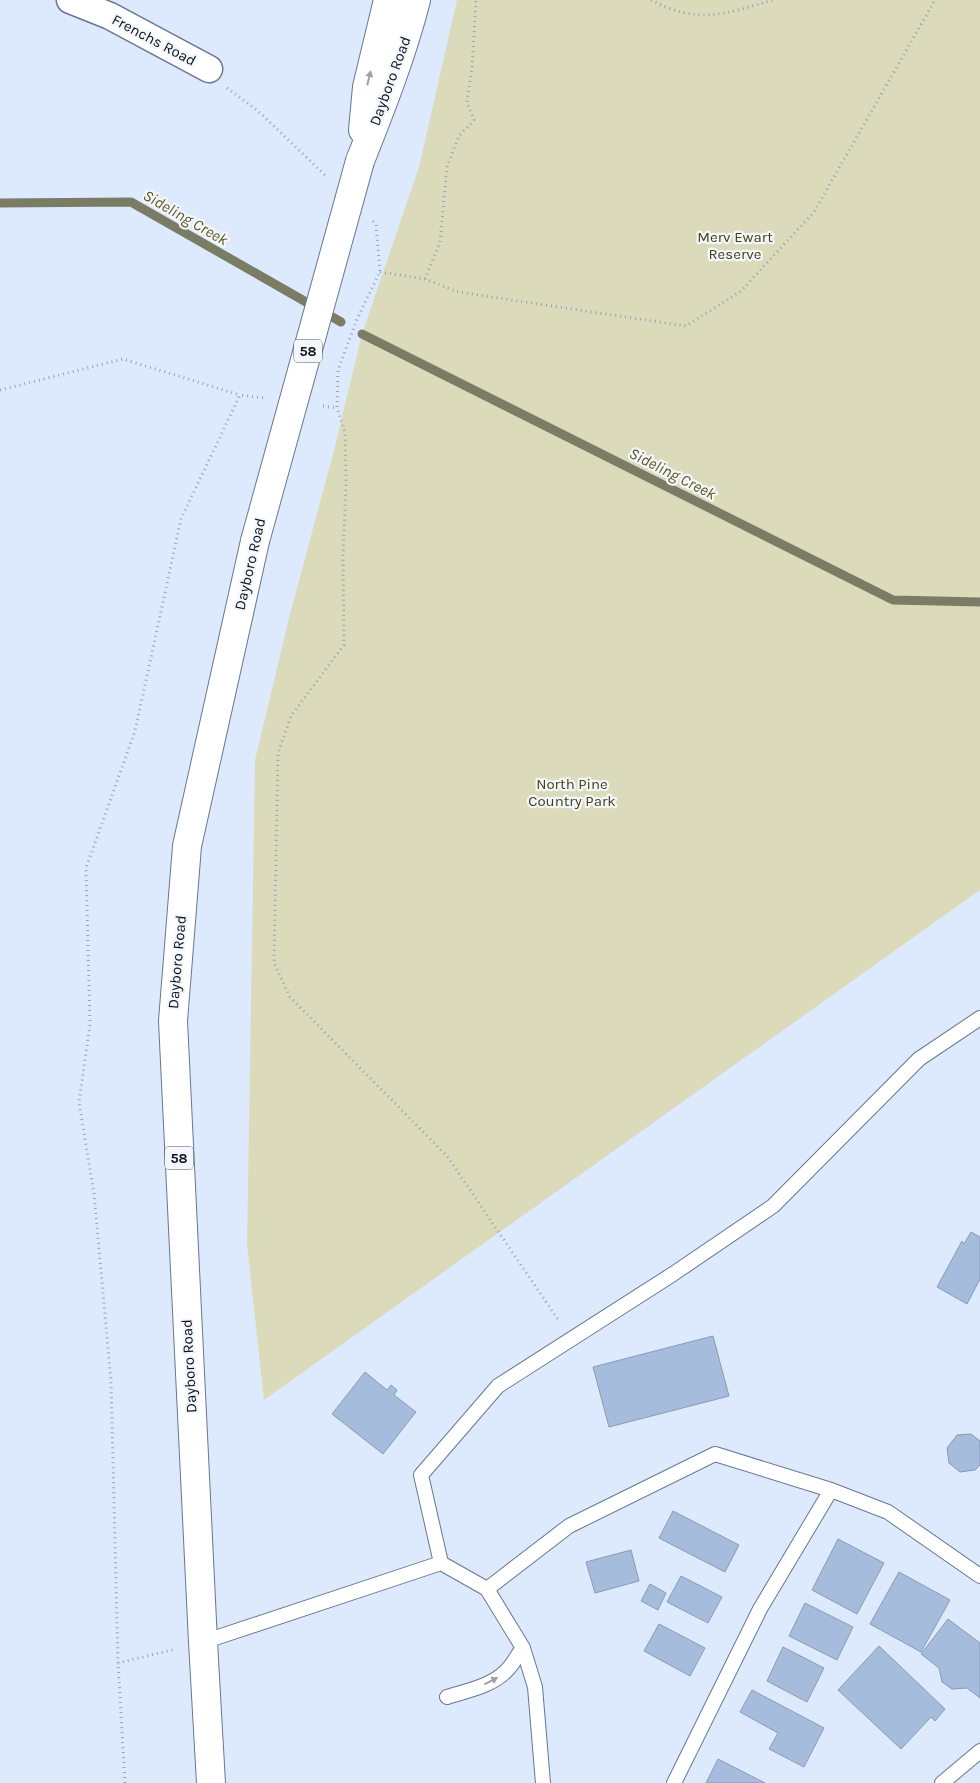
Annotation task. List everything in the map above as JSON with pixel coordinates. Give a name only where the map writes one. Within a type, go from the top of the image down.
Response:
[{"type":"main road","name":"Dayboro Road","points":[[360,161],[367,87],[388,0]]},
{"type":"main road","name":"Dayboro Road","points":[[211,1783],[172,1021],[187,846],[255,541],[360,161],[387,93],[409,28],[416,0]]},
{"type":"street","name":"Frenchs Road","points":[[70,0],[110,16],[209,69]]},
{"type":"lane","points":[[543,1783],[535,1687],[523,1648],[487,1589],[441,1563],[420,1475],[498,1386],[673,1274],[773,1206],[919,1059],[980,1018]]},
{"type":"lane","points":[[487,1589],[569,1526],[715,1454],[830,1490],[888,1512],[980,1576]]},
{"type":"lane","points":[[674,1783],[760,1609],[830,1490]]},
{"type":"lane","points":[[203,1642],[441,1563]]},
{"type":"lane","points":[[447,1698],[495,1679],[506,1671],[523,1648]]},
{"type":"lane","points":[[942,1783],[980,1751]]},
{"type":"path","points":[[425,279],[440,242],[447,168],[459,136],[474,120],[467,102],[472,68],[476,0]]},
{"type":"path","points":[[652,0],[668,8],[699,16],[722,14],[773,0]]},
{"type":"path","points":[[380,272],[425,279],[458,292],[686,326],[741,290],[814,212],[935,0]]},
{"type":"path","points":[[209,69],[224,85],[258,111],[327,177]]},
{"type":"path","points":[[369,218],[376,225],[380,272],[357,319],[338,370],[337,408],[345,432],[344,645],[292,716],[278,753],[274,963],[290,997],[447,1156],[571,1338]]},
{"type":"path","points":[[0,390],[123,359],[240,395],[269,399]]},
{"type":"path","points":[[125,1783],[118,1663],[111,1382],[94,1194],[79,1102],[90,1024],[86,868],[135,731],[181,519],[240,395]]},
{"type":"path","points":[[318,405],[337,408]]},
{"type":"path","points":[[118,1663],[203,1642]]},
{"type":"green space","name":"North Pine Country Park","points":[[457,0],[980,0],[980,890],[264,1400],[247,1245],[255,760],[289,618],[334,450],[362,334],[419,167]]},
{"type":"building","points":[[971,1232],[980,1237],[980,1279],[967,1304],[937,1287],[962,1241],[964,1244]]},
{"type":"building","points":[[713,1336],[729,1396],[609,1427],[593,1367]]},
{"type":"building","points":[[365,1372],[387,1390],[391,1385],[397,1390],[394,1395],[416,1412],[383,1454],[332,1414]]},
{"type":"building","points":[[971,1434],[980,1441],[980,1465],[975,1470],[960,1472],[949,1463],[947,1448],[957,1435]]},
{"type":"building","points":[[673,1511],[739,1545],[725,1572],[659,1538]]},
{"type":"building","points":[[838,1539],[884,1563],[857,1614],[812,1590]]},
{"type":"building","points":[[631,1550],[639,1581],[595,1593],[586,1562]]},
{"type":"building","points":[[899,1572],[950,1600],[921,1652],[870,1624]]},
{"type":"building","points":[[681,1576],[722,1597],[708,1623],[667,1602]]},
{"type":"building","points":[[650,1584],[666,1593],[658,1610],[641,1601]]},
{"type":"building","points":[[805,1603],[853,1627],[837,1660],[789,1636]]},
{"type":"building","points":[[948,1619],[980,1643],[980,1698],[967,1688],[952,1689],[942,1682],[939,1668],[921,1654]]},
{"type":"building","points":[[659,1624],[705,1648],[690,1676],[644,1651]]},
{"type":"building","points":[[879,1646],[945,1709],[935,1721],[931,1717],[901,1749],[838,1690]]},
{"type":"building","points":[[783,1647],[824,1668],[807,1702],[767,1681]]},
{"type":"building","points":[[752,1690],[824,1728],[804,1767],[769,1749],[778,1733],[740,1712]]},
{"type":"building","points":[[718,1759],[765,1783],[706,1783]]},
{"type":"waterway","name":"Sideling Creek","points":[[0,203],[131,202],[341,322]]},
{"type":"waterway","name":"Sideling Creek","points":[[362,334],[893,600],[980,602]]},
{"type":"park label","name":"Merv Ewart Reserve","points":[[735,246]]}]
